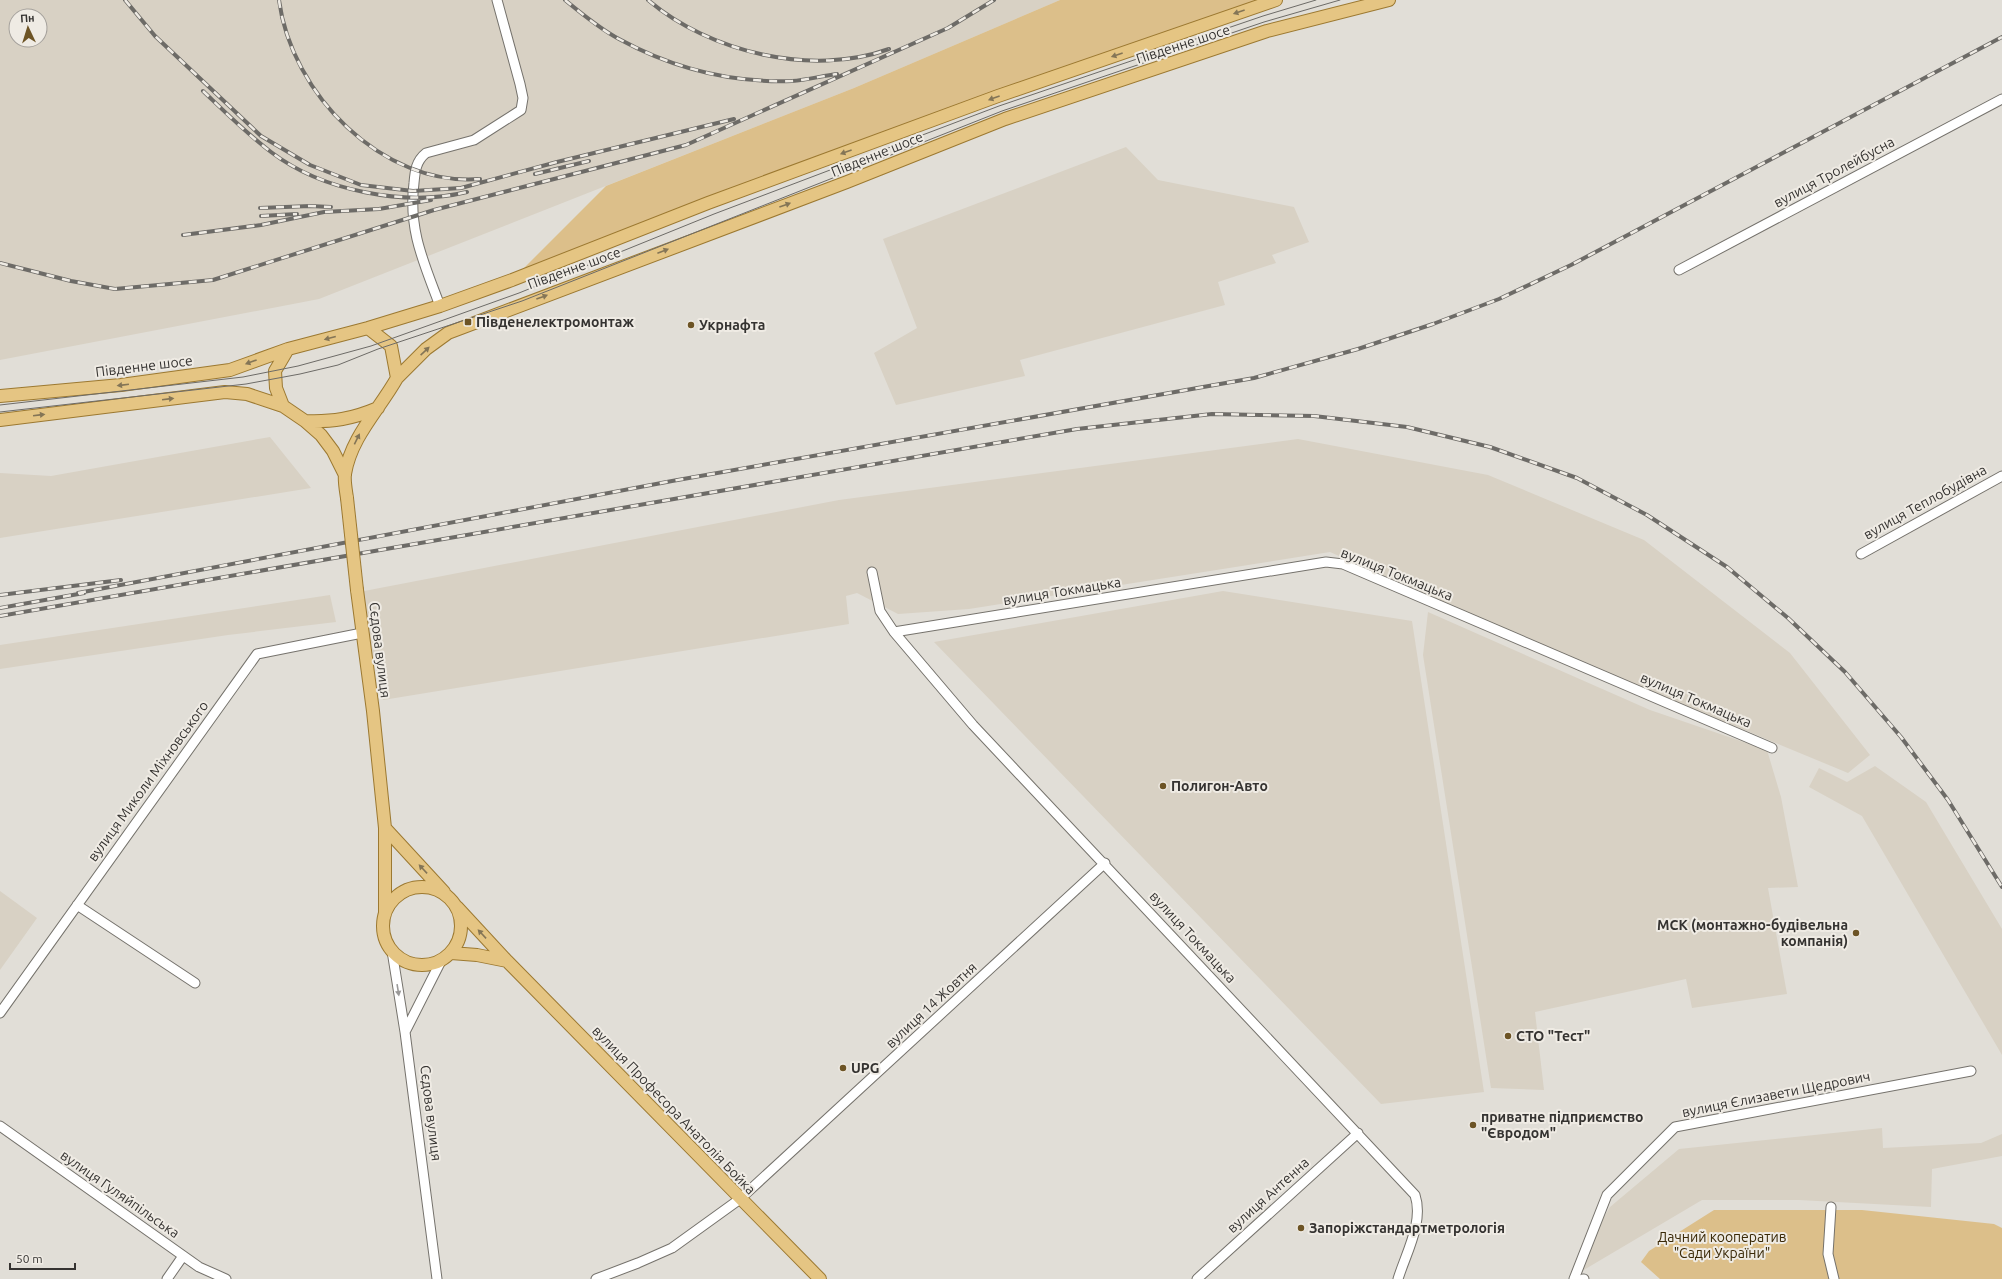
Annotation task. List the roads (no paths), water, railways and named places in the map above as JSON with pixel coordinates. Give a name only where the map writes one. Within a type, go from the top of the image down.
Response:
[{"type":"main road","name":"Південне шосе","points":[[368,328],[440,306],[512,280],[708,202],[998,96],[1276,0]]},
{"type":"main road","name":"Південне шосе","points":[[397,378],[426,349],[448,333],[847,182],[1005,119],[1267,31],[1389,0]]},
{"type":"main road","points":[[0,420],[225,392],[247,394],[283,406],[305,421],[332,422],[359,416],[379,408],[397,378],[391,346],[368,328],[288,349],[275,371],[276,388],[283,406]]},
{"type":"main road","name":"Південне шосе","points":[[0,396],[121,385],[230,370],[288,349]]},
{"type":"main road","name":"Сєдова вулиця","points":[[344,475],[350,454],[360,433],[379,408]]},
{"type":"main road","name":"Сєдова вулиця","points":[[305,421],[321,435],[333,451],[344,475],[385,828],[385,913]]},
{"type":"main road","points":[[385,828],[453,903],[461,919],[462,931],[458,943],[446,957]]},
{"type":"main road","points":[[453,903],[440,891],[428,887],[414,888],[402,892],[392,901],[385,913],[383,926],[385,939],[392,951],[402,960],[415,964],[428,965],[446,957],[477,955],[507,961]]},
{"type":"main road","name":"вулиця Професора Анатолія Бойка","points":[[453,903],[507,961],[820,1279]]},
{"type":"street","points":[[440,306],[417,245],[413,229],[412,197],[416,170],[419,158],[426,153],[474,140],[520,110],[523,98],[497,0]]},
{"type":"street","name":"вулиця Тролейбусна","points":[[1679,270],[2002,99]]},
{"type":"street","name":"вулиця Теплобудівна","points":[[1861,554],[2002,476]]},
{"type":"street","name":"вулиця Токмацька","points":[[894,632],[1326,562],[1343,564],[1772,748]]},
{"type":"street","name":"вулиця Токмацька","points":[[872,572],[880,611],[894,632],[973,725],[1415,1195],[1419,1206],[1418,1220],[1398,1279]]},
{"type":"street","name":"вулиця Миколи Міхновського","points":[[0,1013],[257,654],[362,633]]},
{"type":"street","name":"вулиця 14 Жовтня","points":[[740,1199],[1105,864]]},
{"type":"street","points":[[77,905],[195,983]]},
{"type":"street","name":"Сєдова вулиця","points":[[392,951],[405,1032],[436,1279]]},
{"type":"street","points":[[405,1032],[446,957]]},
{"type":"street","name":"вулиця Єлизавети Щедрович","points":[[1574,1279],[1607,1195],[1675,1127],[1971,1071]]},
{"type":"street","name":"вулиця Гуляйпільська","points":[[0,1126],[199,1267],[226,1279]]},
{"type":"street","name":"вулиця Антенна","points":[[1197,1279],[1358,1134]]},
{"type":"street","points":[[596,1279],[672,1248],[740,1199]]},
{"type":"street","points":[[1831,1207],[1828,1254],[1834,1279]]},
{"type":"street","points":[[167,1279],[183,1256]]},
{"type":"tram line","points":[[0,405],[243,377],[298,366],[371,346],[519,293],[714,214],[999,106],[1263,16],[1316,0]]},
{"type":"tram line","points":[[0,412],[246,384],[338,365],[378,349],[522,301],[1002,111],[1264,22],[1340,0]]},
{"type":"railway","points":[[125,0],[155,36],[261,136],[310,165],[361,185],[413,191],[461,188],[557,162],[734,119]]},
{"type":"railway","points":[[279,0],[287,35],[302,68],[322,100],[347,127],[376,150],[409,167],[444,177],[480,179]]},
{"type":"railway","points":[[565,0],[598,26],[619,39],[660,58],[702,72],[769,81],[792,81],[837,74]]},
{"type":"railway","points":[[648,0],[673,18],[701,34],[731,46],[762,54],[795,60],[827,60],[859,57],[889,49]]},
{"type":"railway","points":[[0,263],[71,281],[115,289],[213,280],[434,210],[686,145],[948,28],[994,0]]},
{"type":"railway","points":[[78,593],[672,481],[1254,378],[1358,349],[1433,324],[1499,299],[1571,265],[2002,37]]},
{"type":"railway","points":[[203,91],[271,152],[292,166],[314,177],[339,186],[391,196],[417,198],[467,192]]},
{"type":"railway","points":[[535,174],[589,161]]},
{"type":"railway","points":[[183,235],[261,225],[324,212],[379,209],[431,200]]},
{"type":"railway","points":[[260,208],[310,206],[331,207]]},
{"type":"railway","points":[[261,216],[297,214]]},
{"type":"railway","points":[[0,616],[1077,429],[1212,414],[1314,416],[1407,427],[1490,447],[1577,478],[1647,515],[1727,567],[1788,618],[1845,672],[1901,737],[1948,800],[2002,887]]},
{"type":"railway","points":[[0,595],[121,580]]},
{"type":"railway","points":[[0,608],[84,593]]},
{"type":"place","name":"Південелектромонтаж","points":[[468,322]]},
{"type":"place","name":"Укрнафта","points":[[691,325]]},
{"type":"place","name":"Полигон-Авто","points":[[1163,786]]},
{"type":"place","name":"МСК (монтажно-будівельна компанія)","points":[[1856,933]]},
{"type":"place","name":"СТО \"Тест\"","points":[[1508,1036]]},
{"type":"place","name":"UPG","points":[[843,1068]]},
{"type":"place","name":"приватне підприємство \"Євродом\"","points":[[1473,1125]]},
{"type":"place","name":"Запоріжстандартметрологія","points":[[1301,1228]]},
{"type":"park label","name":"Дачний кооператив \"Сади України\"","points":[[1722,1246]]}]
